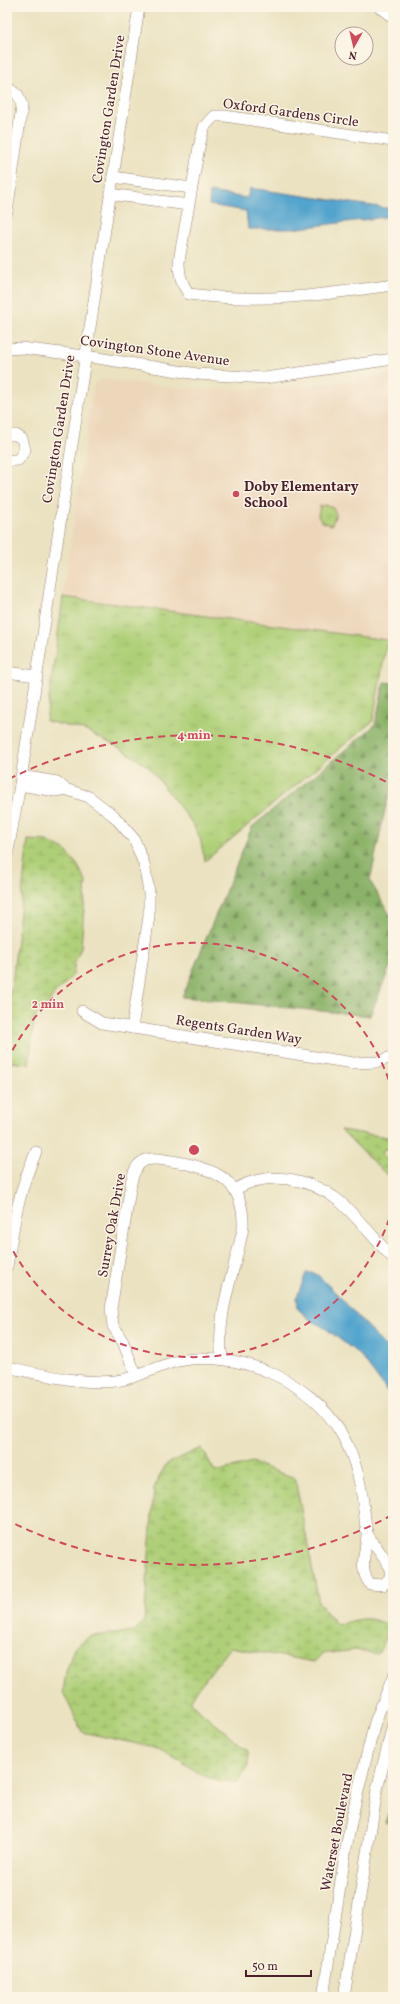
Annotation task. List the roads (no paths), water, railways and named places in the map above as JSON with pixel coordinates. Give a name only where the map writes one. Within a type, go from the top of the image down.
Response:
[{"type":"street","name":"Covington Garden Drive","points":[[7,856],[21,780],[139,7]]},
{"type":"street","points":[[379,7],[393,17]]},
{"type":"street","points":[[7,86],[18,95],[22,106],[7,212]]},
{"type":"street","name":"Oxford Gardens Circle","points":[[393,142],[225,116],[214,116],[204,127],[191,188],[179,261],[179,274],[183,286],[189,294],[237,299],[279,299],[393,285]]},
{"type":"street","points":[[113,177],[191,188]]},
{"type":"street","points":[[110,194],[188,205]]},
{"type":"street","name":"Covington Stone Avenue","points":[[7,349],[21,348],[85,356],[197,374],[265,378],[393,359]]},
{"type":"street","points":[[7,435],[16,435],[22,439],[25,450],[18,460],[7,461]]},
{"type":"street","points":[[7,672],[36,676]]},
{"type":"street","points":[[21,780],[55,791],[65,788],[89,797],[114,816],[134,839],[144,864],[149,892],[149,916],[132,1028]]},
{"type":"street","name":"Regents Garden Way","points":[[82,1011],[102,1023],[353,1062],[378,1062],[393,1056]]},
{"type":"street","points":[[7,1266],[16,1207],[25,1176],[36,1152]]},
{"type":"street","name":"Surrey Oak Drive","points":[[136,1375],[111,1317],[134,1173],[138,1165],[144,1160],[152,1159],[197,1165],[218,1174],[231,1185],[241,1207],[243,1228],[224,1305],[220,1344],[222,1359]]},
{"type":"street","points":[[234,1190],[247,1182],[270,1178],[298,1181],[309,1185],[338,1200],[393,1258]]},
{"type":"street","points":[[7,1367],[93,1382],[116,1381],[179,1361],[222,1359],[261,1369],[294,1384],[320,1407],[341,1433],[356,1467],[362,1488],[367,1534]]},
{"type":"street","name":"Waterset Boulevard","points":[[323,1997],[346,1848],[355,1803],[375,1722],[393,1676]]},
{"type":"street","points":[[344,1997],[377,1790],[393,1724]]},
{"type":"water","points":[[250,188],[393,209],[393,216],[292,229],[248,229],[246,211],[209,205],[210,192],[247,198]]},
{"type":"water","points":[[306,1273],[314,1273],[319,1276],[393,1355],[393,1399],[360,1355],[325,1328],[310,1320],[298,1309],[297,1297]]},
{"type":"place","name":"Doby Elementary School","points":[[236,494]]}]
